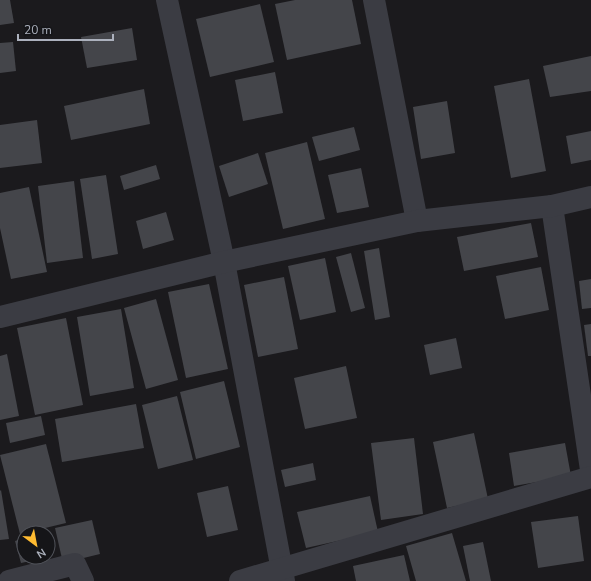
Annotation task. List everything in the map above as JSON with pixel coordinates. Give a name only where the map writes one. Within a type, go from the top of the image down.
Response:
[{"type":"street","points":[[167,0],[224,262],[283,575]]},
{"type":"street","points":[[374,0],[417,221]]},
{"type":"street","points":[[0,317],[224,262],[417,221],[552,206],[591,197]]},
{"type":"street","points":[[552,206],[591,470]]},
{"type":"street","points":[[240,581],[283,575],[591,477]]},
{"type":"street","points":[[9,581],[75,564],[83,581]]},
{"type":"building","points":[[0,0],[10,0],[14,23],[0,25]]},
{"type":"building","points":[[295,0],[352,0],[361,44],[287,60],[275,4]]},
{"type":"building","points":[[260,4],[274,62],[210,77],[196,19]]},
{"type":"building","points":[[132,28],[137,60],[87,68],[81,37]]},
{"type":"building","points":[[13,42],[16,71],[0,73],[0,43]]},
{"type":"building","points":[[591,56],[591,91],[550,97],[543,66]]},
{"type":"building","points":[[275,72],[283,113],[243,121],[235,80]]},
{"type":"building","points":[[529,79],[546,171],[511,178],[494,86]]},
{"type":"building","points":[[144,89],[150,124],[71,140],[64,106]]},
{"type":"building","points":[[447,101],[455,153],[421,159],[413,107]]},
{"type":"building","points":[[37,120],[42,163],[0,168],[0,125]]},
{"type":"building","points":[[354,127],[360,150],[319,161],[312,137]]},
{"type":"building","points":[[591,131],[591,160],[571,164],[566,136]]},
{"type":"building","points":[[307,142],[325,219],[283,229],[265,153]]},
{"type":"building","points":[[258,153],[268,184],[229,197],[219,166]]},
{"type":"building","points":[[156,165],[160,179],[124,190],[120,176]]},
{"type":"building","points":[[361,168],[369,207],[337,213],[328,175]]},
{"type":"building","points":[[106,175],[118,254],[92,259],[80,179]]},
{"type":"building","points":[[74,181],[83,258],[47,263],[38,186]]},
{"type":"building","points":[[29,187],[47,272],[11,279],[0,228],[0,193]]},
{"type":"building","points":[[166,212],[174,240],[143,249],[136,221]]},
{"type":"building","points":[[531,223],[538,257],[464,271],[457,237]]},
{"type":"building","points":[[379,248],[390,317],[375,320],[364,251]]},
{"type":"building","points":[[351,253],[365,308],[351,312],[336,257]]},
{"type":"building","points":[[325,258],[336,312],[300,320],[288,266]]},
{"type":"building","points":[[541,267],[549,310],[505,319],[496,276]]},
{"type":"building","points":[[284,277],[298,349],[258,357],[244,285]]},
{"type":"building","points":[[591,279],[591,308],[582,309],[579,281]]},
{"type":"building","points":[[209,284],[228,369],[186,378],[168,292]]},
{"type":"building","points":[[156,299],[178,380],[146,389],[124,308]]},
{"type":"building","points":[[121,309],[134,388],[90,396],[77,317]]},
{"type":"building","points":[[66,318],[83,405],[35,415],[17,328]]},
{"type":"building","points":[[591,324],[591,356],[588,356],[584,325]]},
{"type":"building","points":[[456,338],[462,368],[430,375],[424,345]]},
{"type":"building","points":[[7,354],[19,416],[0,420],[0,356]]},
{"type":"building","points":[[346,366],[357,418],[305,429],[294,378]]},
{"type":"building","points":[[224,381],[240,447],[196,459],[180,392]]},
{"type":"building","points":[[177,396],[193,460],[158,469],[142,405]]},
{"type":"building","points":[[136,404],[144,448],[62,462],[55,419]]},
{"type":"building","points":[[41,416],[45,435],[10,443],[6,423]]},
{"type":"building","points":[[474,433],[488,499],[447,508],[433,442]]},
{"type":"building","points":[[414,438],[423,514],[381,520],[371,443]]},
{"type":"building","points":[[565,443],[571,476],[514,486],[509,453]]},
{"type":"building","points":[[46,444],[66,523],[56,525],[18,525],[0,455]]},
{"type":"building","points":[[313,463],[316,480],[285,487],[281,470]]},
{"type":"building","points":[[228,486],[238,530],[207,537],[197,493]]},
{"type":"building","points":[[1,490],[9,539],[0,540],[0,491]]},
{"type":"building","points":[[370,496],[378,532],[306,548],[297,512]]},
{"type":"building","points":[[578,516],[584,561],[538,568],[531,522]]},
{"type":"building","points":[[92,520],[100,554],[63,563],[56,528]]},
{"type":"building","points":[[452,533],[466,581],[416,581],[406,546]]},
{"type":"building","points":[[483,542],[491,581],[470,581],[463,546]]},
{"type":"building","points":[[404,555],[410,581],[356,581],[353,566]]}]
